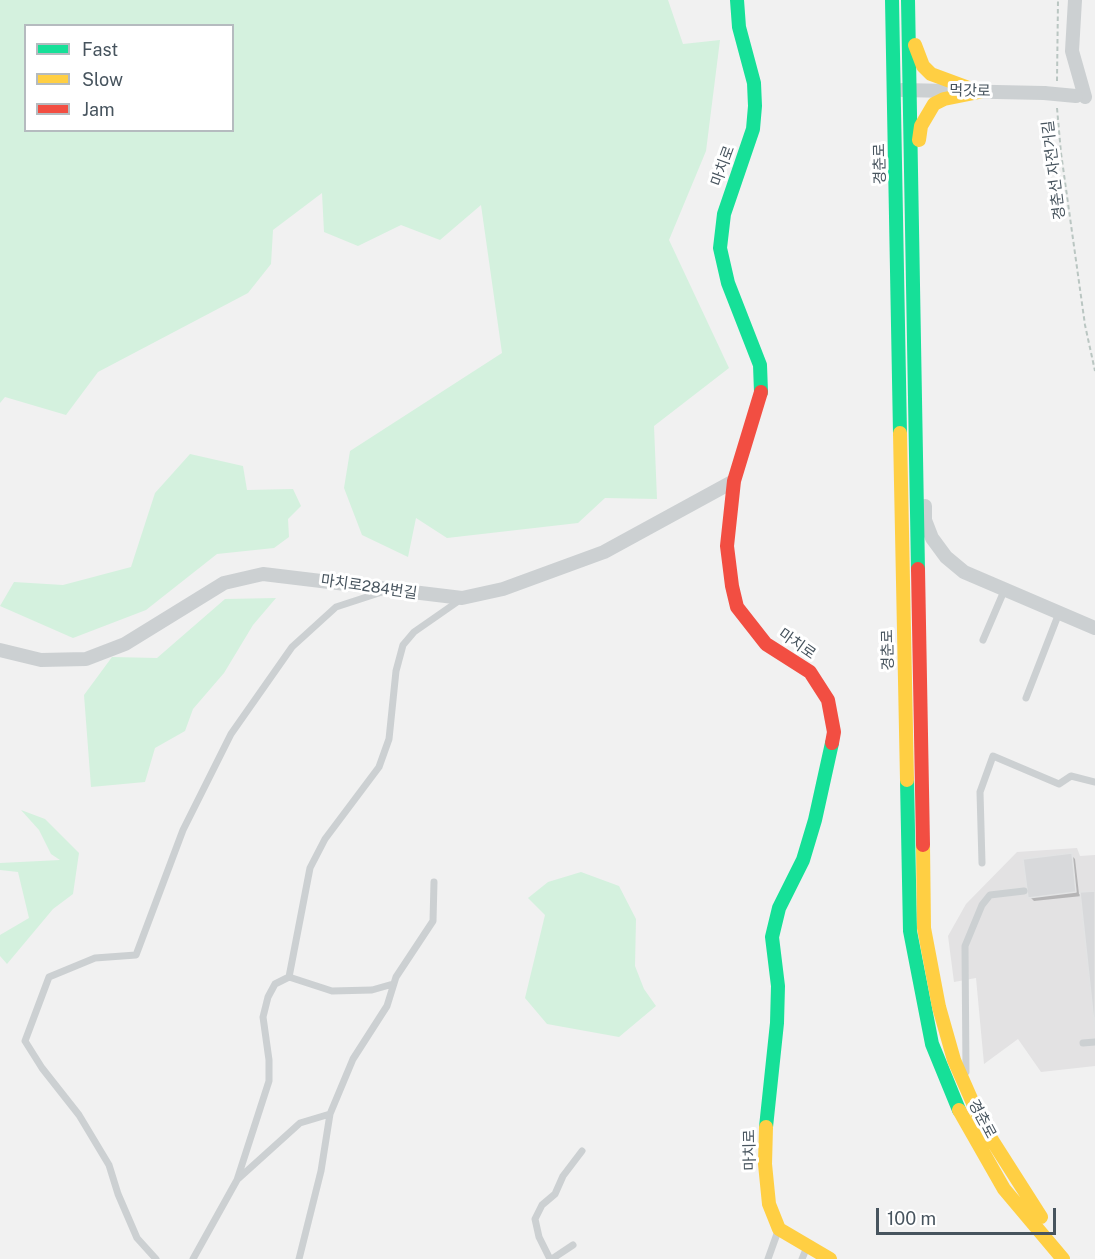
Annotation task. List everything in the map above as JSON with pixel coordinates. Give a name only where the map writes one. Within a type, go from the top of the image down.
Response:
[{"type":"street","name":"마치로","points":[[737,0],[739,27],[754,83],[755,106],[753,129],[724,214],[720,232],[721,256],[728,283],[760,364],[762,387],[760,403],[734,482],[727,546],[732,586],[738,607],[766,644],[810,672],[828,700],[834,732],[815,819],[803,860],[779,908],[772,937],[778,986],[777,1023],[766,1109],[765,1164],[770,1204],[779,1229]]},
{"type":"street","name":"경춘로","points":[[892,0],[910,931],[932,1044],[950,1092],[973,1139],[1004,1189],[1063,1259]]},
{"type":"street","name":"경춘로","points":[[908,0],[924,928],[939,1007],[954,1060],[983,1126],[1068,1259]]},
{"type":"street","points":[[1075,0],[1072,51],[1085,97]]},
{"type":"street","points":[[909,22],[919,56],[931,74],[979,92]]},
{"type":"street","name":"먹갓로","points":[[895,90],[1044,93],[1085,97]]},
{"type":"street","points":[[913,186],[921,126],[927,112],[944,99],[979,92]]},
{"type":"street","points":[[915,389],[925,520],[932,538],[946,557],[964,572],[1095,628]]},
{"type":"street","name":"마치로284번길","points":[[0,650],[41,660],[86,659],[125,644],[224,583],[263,574],[462,598],[503,590],[604,552],[734,482]]},
{"type":"street","points":[[779,1229],[804,1253],[830,1259]]},
{"type":"lane","points":[[156,1259],[137,1238],[103,1155],[79,1115],[42,1068],[25,1041],[49,977],[95,958],[136,955],[183,830],[231,734],[292,647],[336,607],[390,590]]},
{"type":"lane","points":[[983,640],[1004,591]]},
{"type":"lane","points":[[289,977],[310,868],[325,839],[379,767],[389,739],[396,671],[403,645],[414,632],[462,598]]},
{"type":"lane","points":[[1026,698],[1059,613]]},
{"type":"lane","points":[[982,863],[980,792],[993,756],[1059,784],[1071,776],[1095,782]]},
{"type":"lane","points":[[299,1259],[321,1171],[330,1114],[353,1059],[387,1006],[393,984],[433,921],[434,882]]},
{"type":"lane","points":[[966,1087],[965,946],[982,905],[990,895],[1024,891]]},
{"type":"lane","points":[[193,1259],[237,1180],[269,1081],[263,1017],[268,997],[275,984],[289,977],[332,991],[372,990],[393,984]]},
{"type":"lane","points":[[1083,1043],[1095,1042]]},
{"type":"lane","points":[[237,1180],[300,1123],[330,1114]]},
{"type":"lane","points":[[573,1245],[551,1259],[539,1238],[535,1219],[542,1205],[555,1194],[563,1176],[582,1151]]},
{"type":"lane","points":[[768,1259],[779,1229]]},
{"type":"path","points":[[1057,82],[1058,0]]},
{"type":"path","name":"경춘선 자전거길","points":[[1057,105],[1061,153],[1083,313],[1095,371]]},
{"type":"shaded area","points":[[1077,848],[1080,856],[1095,855],[1095,1066],[1041,1072],[1018,1039],[984,1064],[976,978],[954,982],[948,936],[966,904],[1017,852]]},
{"type":"green space","points":[[0,0],[668,0],[683,44],[720,40],[706,151],[669,240],[729,368],[654,426],[657,499],[605,498],[578,523],[447,538],[416,518],[408,557],[362,535],[344,488],[350,451],[502,353],[481,205],[440,240],[401,225],[358,246],[324,232],[322,193],[273,230],[271,264],[248,293],[98,372],[66,415],[5,397],[0,403]]},
{"type":"green space","points":[[190,454],[243,466],[247,490],[293,489],[301,506],[288,519],[289,537],[274,548],[217,554],[146,610],[73,638],[0,606],[14,582],[63,585],[131,567],[155,493]]},
{"type":"green space","points":[[276,598],[253,625],[224,673],[193,709],[185,731],[155,748],[145,782],[91,787],[84,695],[112,657],[157,658],[225,599]]},
{"type":"green space","points":[[21,810],[45,819],[79,853],[73,894],[53,909],[7,964],[0,956],[0,935],[29,918],[18,872],[0,870],[0,863],[60,860],[51,854],[39,830]]},
{"type":"green space","points":[[581,872],[619,886],[636,919],[635,966],[644,989],[656,1006],[619,1037],[547,1024],[525,998],[545,915],[528,898],[548,882]]},
{"type":"building","points":[[1072,853],[1076,892],[1028,898],[1023,859]]},
{"type":"building","points":[[1095,891],[1095,1032],[1080,892]]},
{"type":"traffic: fast","points":[[737,0],[739,27],[754,83],[755,106],[753,129],[724,214],[720,248],[728,283],[760,365],[761,392]]},
{"type":"traffic: fast","points":[[892,0],[900,433]]},
{"type":"traffic: fast","points":[[908,0],[918,569]]},
{"type":"traffic: fast","points":[[766,1127],[777,1023],[778,986],[772,937],[779,908],[803,860],[815,820],[832,743]]},
{"type":"traffic: fast","points":[[907,780],[910,931],[932,1044],[959,1110]]},
{"type":"traffic: slow","points":[[915,45],[923,66],[931,74],[977,91]]},
{"type":"traffic: slow","points":[[919,140],[921,126],[934,104],[944,99],[979,92]]},
{"type":"traffic: slow","points":[[900,433],[907,780]]},
{"type":"traffic: slow","points":[[923,845],[924,928],[939,1007],[954,1060],[983,1126],[1041,1217]]},
{"type":"traffic: slow","points":[[959,1110],[1004,1189],[1063,1259]]},
{"type":"traffic: slow","points":[[766,1127],[765,1164],[769,1204],[779,1229],[830,1259]]},
{"type":"traffic: jam","points":[[761,392],[734,481],[727,546],[732,586],[737,607],[766,644],[810,672],[828,700],[834,732],[832,743]]},
{"type":"traffic: jam","points":[[918,569],[923,845]]}]
